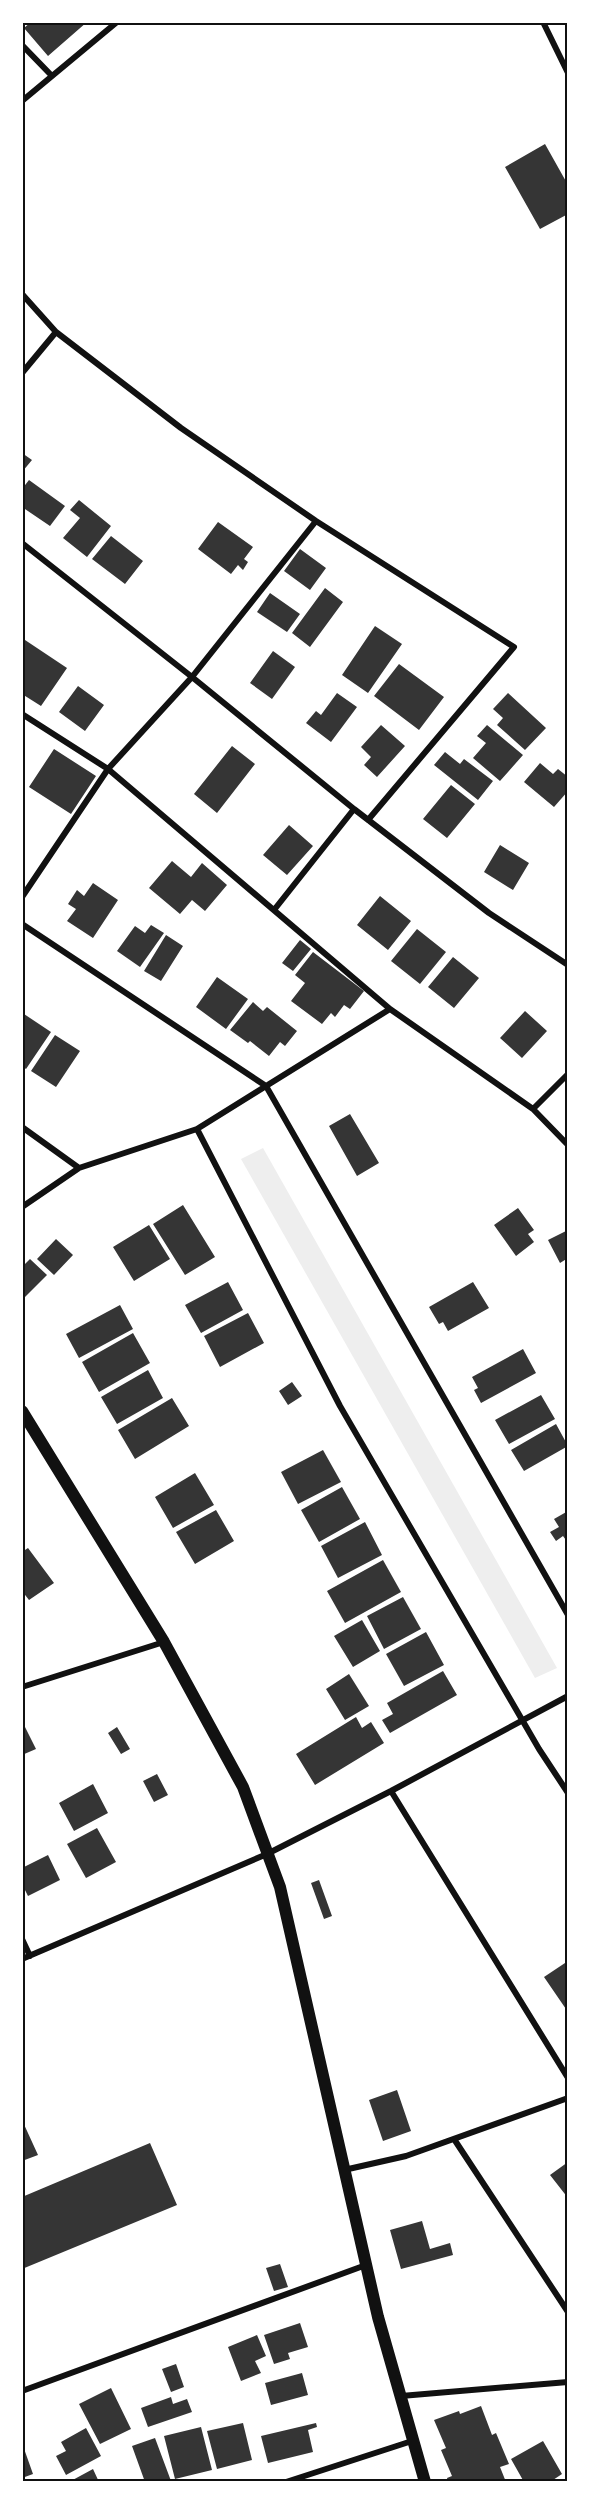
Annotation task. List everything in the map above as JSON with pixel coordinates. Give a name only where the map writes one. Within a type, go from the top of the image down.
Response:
[{"type":"main road","points":[[22,1411],[164,1642],[243,1787],[280,1887],[378,2317],[425,2481]]},
{"type":"street","points":[[22,101],[117,22]]},
{"type":"street","points":[[543,22],[567,74]]},
{"type":"street","points":[[22,45],[52,76]]},
{"type":"street","points":[[22,294],[56,332],[181,428],[316,521],[514,647],[368,820]]},
{"type":"street","points":[[22,373],[56,332]]},
{"type":"street","points":[[22,897],[108,769],[192,676],[316,521]]},
{"type":"street","points":[[22,543],[489,914],[567,965]]},
{"type":"street","points":[[22,714],[108,769],[390,1009],[533,1109],[567,1144]]},
{"type":"street","points":[[274,910],[354,809]]},
{"type":"street","points":[[22,924],[266,1086],[567,1615]]},
{"type":"street","points":[[22,1207],[79,1168],[196,1129],[390,1009]]},
{"type":"street","points":[[533,1109],[567,1074]]},
{"type":"street","points":[[22,1126],[79,1168]]},
{"type":"street","points":[[196,1129],[340,1406],[567,1793]]},
{"type":"street","points":[[22,1687],[164,1642]]},
{"type":"street","points":[[22,1959],[267,1854],[391,1791],[567,1696]]},
{"type":"street","points":[[391,1791],[567,2078]]},
{"type":"street","points":[[22,1939],[30,1956]]},
{"type":"street","points":[[345,2170],[406,2156],[567,2098]]},
{"type":"street","points":[[454,2139],[567,2312]]},
{"type":"street","points":[[22,2391],[366,2265]]},
{"type":"street","points":[[400,2396],[567,2382]]},
{"type":"street","points":[[286,2481],[412,2441]]},
{"type":"shaded area","points":[[263,1148],[557,1668],[535,1678],[241,1159]]},
{"type":"building","points":[[31,22],[87,22],[48,56],[24,28]]},
{"type":"building","points":[[545,144],[568,185],[568,214],[540,229],[505,167]]},
{"type":"building","points":[[22,453],[32,460],[22,472]]},
{"type":"building","points":[[29,480],[65,506],[50,526],[22,507],[22,489]]},
{"type":"building","points":[[79,500],[111,526],[87,557],[63,538],[80,518],[70,510]]},
{"type":"building","points":[[218,522],[253,547],[244,559],[248,562],[243,570],[238,565],[231,574],[198,549]]},
{"type":"building","points":[[111,536],[143,561],[125,584],[92,559]]},
{"type":"building","points":[[300,549],[326,568],[310,590],[284,571]]},
{"type":"building","points":[[325,588],[343,602],[310,647],[292,633]]},
{"type":"building","points":[[270,593],[300,614],[287,632],[257,612]]},
{"type":"building","points":[[375,626],[402,644],[368,693],[342,675]]},
{"type":"building","points":[[22,638],[67,668],[41,706],[22,694]]},
{"type":"building","points":[[273,651],[295,667],[272,699],[250,683]]},
{"type":"building","points":[[399,664],[444,697],[419,730],[374,696]]},
{"type":"building","points":[[78,686],[104,705],[85,731],[59,712]]},
{"type":"building","points":[[337,693],[357,707],[331,742],[306,723],[316,711],[321,715]]},
{"type":"building","points":[[508,693],[546,728],[525,750],[497,725],[503,718],[493,709]]},
{"type":"building","points":[[381,725],[405,746],[377,777],[364,765],[371,757],[361,747]]},
{"type":"building","points":[[487,725],[523,755],[500,781],[473,758],[486,743],[477,736]]},
{"type":"building","points":[[232,746],[255,764],[217,813],[194,794]]},
{"type":"building","points":[[54,749],[96,776],[71,814],[29,787]]},
{"type":"building","points":[[445,752],[460,764],[464,759],[493,781],[478,800],[434,765]]},
{"type":"building","points":[[540,763],[553,774],[558,769],[568,777],[568,791],[554,807],[524,782]]},
{"type":"building","points":[[451,785],[475,804],[447,838],[423,819]]},
{"type":"building","points":[[289,825],[313,846],[287,875],[263,855]]},
{"type":"building","points":[[500,845],[529,863],[513,890],[484,872]]},
{"type":"building","points":[[172,861],[191,877],[202,863],[227,885],[205,911],[192,900],[180,914],[149,888]]},
{"type":"building","points":[[93,883],[118,900],[93,938],[67,921],[76,909],[68,904],[77,890],[84,896]]},
{"type":"building","points":[[380,896],[411,921],[388,950],[357,925]]},
{"type":"building","points":[[151,925],[164,933],[140,967],[117,951],[135,926],[145,933]]},
{"type":"building","points":[[417,929],[446,952],[420,984],[391,961]]},
{"type":"building","points":[[166,935],[183,946],[161,981],[144,971]]},
{"type":"building","points":[[300,940],[311,949],[293,971],[282,963]]},
{"type":"building","points":[[313,952],[364,991],[350,1009],[344,1005],[335,1017],[331,1013],[322,1024],[291,1001],[305,983],[295,975]]},
{"type":"building","points":[[453,957],[479,978],[454,1008],[428,987]]},
{"type":"building","points":[[217,977],[248,999],[226,1029],[196,1007]]},
{"type":"building","points":[[253,1002],[263,1011],[267,1007],[297,1031],[285,1046],[280,1042],[269,1056],[250,1041],[248,1043],[230,1030]]},
{"type":"building","points":[[525,1011],[547,1031],[522,1058],[500,1038]]},
{"type":"building","points":[[24,1014],[51,1032],[26,1069],[22,1066]]},
{"type":"building","points":[[55,1035],[80,1051],[56,1087],[31,1071]]},
{"type":"building","points":[[350,1114],[379,1163],[357,1176],[329,1126]]},
{"type":"building","points":[[183,1205],[215,1257],[185,1275],[153,1224]]},
{"type":"building","points":[[518,1208],[534,1230],[528,1234],[534,1242],[516,1256],[494,1225]]},
{"type":"building","points":[[149,1225],[170,1259],[134,1281],[113,1247]]},
{"type":"building","points":[[568,1230],[568,1258],[560,1263],[548,1240]]},
{"type":"building","points":[[56,1239],[73,1255],[54,1275],[37,1259]]},
{"type":"building","points":[[30,1259],[47,1275],[22,1300],[22,1267]]},
{"type":"building","points":[[228,1282],[243,1310],[201,1333],[185,1305]]},
{"type":"building","points":[[473,1282],[489,1308],[448,1331],[443,1322],[439,1324],[429,1307]]},
{"type":"building","points":[[120,1305],[133,1329],[79,1358],[66,1334]]},
{"type":"building","points":[[248,1313],[264,1343],[220,1367],[204,1336]]},
{"type":"building","points":[[133,1333],[150,1363],[99,1392],[82,1362]]},
{"type":"building","points":[[523,1349],[536,1373],[481,1403],[474,1390],[478,1388],[472,1377]]},
{"type":"building","points":[[148,1370],[163,1398],[117,1424],[101,1397]]},
{"type":"building","points":[[292,1382],[302,1396],[288,1405],[279,1391]]},
{"type":"building","points":[[541,1395],[555,1419],[509,1444],[495,1420]]},
{"type":"building","points":[[172,1398],[189,1426],[135,1459],[118,1430]]},
{"type":"building","points":[[556,1424],[568,1446],[524,1471],[511,1450]]},
{"type":"building","points":[[323,1450],[341,1482],[298,1504],[281,1472]]},
{"type":"building","points":[[195,1473],[214,1505],[173,1528],[155,1497]]},
{"type":"building","points":[[342,1487],[360,1519],[319,1542],[301,1510]]},
{"type":"building","points":[[216,1510],[234,1541],[195,1564],[176,1532]]},
{"type":"building","points":[[568,1511],[568,1543],[563,1536],[556,1541],[550,1532],[559,1527],[554,1519]]},
{"type":"building","points":[[365,1522],[382,1555],[338,1578],[321,1546]]},
{"type":"building","points":[[28,1548],[54,1583],[29,1600],[22,1591],[22,1552]]},
{"type":"building","points":[[383,1560],[401,1592],[345,1623],[327,1591]]},
{"type":"building","points":[[403,1597],[421,1629],[384,1649],[367,1616]]},
{"type":"building","points":[[362,1620],[380,1651],[353,1667],[334,1636]]},
{"type":"building","points":[[426,1632],[444,1665],[404,1686],[386,1654]]},
{"type":"building","points":[[443,1671],[457,1695],[390,1733],[382,1720],[393,1714],[387,1703]]},
{"type":"building","points":[[349,1674],[369,1706],[345,1720],[326,1689]]},
{"type":"building","points":[[356,1717],[362,1728],[371,1722],[384,1743],[315,1785],[296,1754]]},
{"type":"building","points":[[22,1721],[36,1749],[22,1755]]},
{"type":"building","points":[[117,1727],[130,1749],[121,1754],[108,1733]]},
{"type":"building","points":[[157,1774],[168,1795],[154,1802],[143,1781]]},
{"type":"building","points":[[93,1784],[108,1813],[74,1831],[59,1803]]},
{"type":"building","points":[[97,1828],[116,1862],[86,1878],[67,1844]]},
{"type":"building","points":[[48,1855],[60,1880],[28,1896],[22,1884],[22,1868]]},
{"type":"building","points":[[319,1880],[332,1916],[324,1919],[311,1883]]},
{"type":"building","points":[[568,1961],[568,2012],[544,1977]]},
{"type":"building","points":[[397,2090],[411,2131],[383,2141],[369,2100]]},
{"type":"building","points":[[22,2120],[38,2155],[22,2161]]},
{"type":"building","points":[[150,2143],[177,2205],[22,2269],[22,2197]]},
{"type":"building","points":[[568,2162],[568,2198],[550,2175]]},
{"type":"building","points":[[422,2221],[430,2249],[450,2243],[453,2255],[401,2269],[390,2230]]},
{"type":"building","points":[[280,2264],[288,2287],[274,2291],[266,2268]]},
{"type":"building","points":[[300,2323],[308,2347],[288,2353],[290,2359],[274,2364],[264,2335]]},
{"type":"building","points":[[257,2335],[266,2356],[255,2361],[261,2373],[241,2381],[228,2347]]},
{"type":"building","points":[[176,2364],[184,2387],[171,2392],[162,2369]]},
{"type":"building","points":[[302,2373],[308,2395],[271,2405],[265,2383]]},
{"type":"building","points":[[111,2388],[131,2429],[100,2444],[79,2404]]},
{"type":"building","points":[[171,2397],[173,2404],[187,2399],[192,2412],[148,2427],[141,2408]]},
{"type":"building","points":[[481,2406],[492,2435],[496,2433],[509,2464],[500,2467],[506,2482],[448,2482],[447,2478],[452,2476],[441,2450],[446,2448],[434,2420]]},
{"type":"building","points":[[243,2423],[252,2460],[217,2469],[207,2431]]},
{"type":"building","points":[[316,2423],[317,2427],[308,2430],[313,2452],[268,2463],[261,2436]]},
{"type":"building","points":[[201,2427],[212,2470],[175,2479],[164,2436]]},
{"type":"building","points":[[86,2428],[101,2456],[66,2475],[56,2456],[66,2451],[61,2442]]},
{"type":"building","points":[[155,2438],[171,2481],[169,2482],[145,2482],[132,2446]]},
{"type":"building","points":[[543,2441],[562,2474],[550,2482],[524,2482],[511,2459]]},
{"type":"building","points":[[22,2443],[33,2474],[22,2478]]},
{"type":"building","points":[[93,2469],[99,2482],[69,2482]]}]
